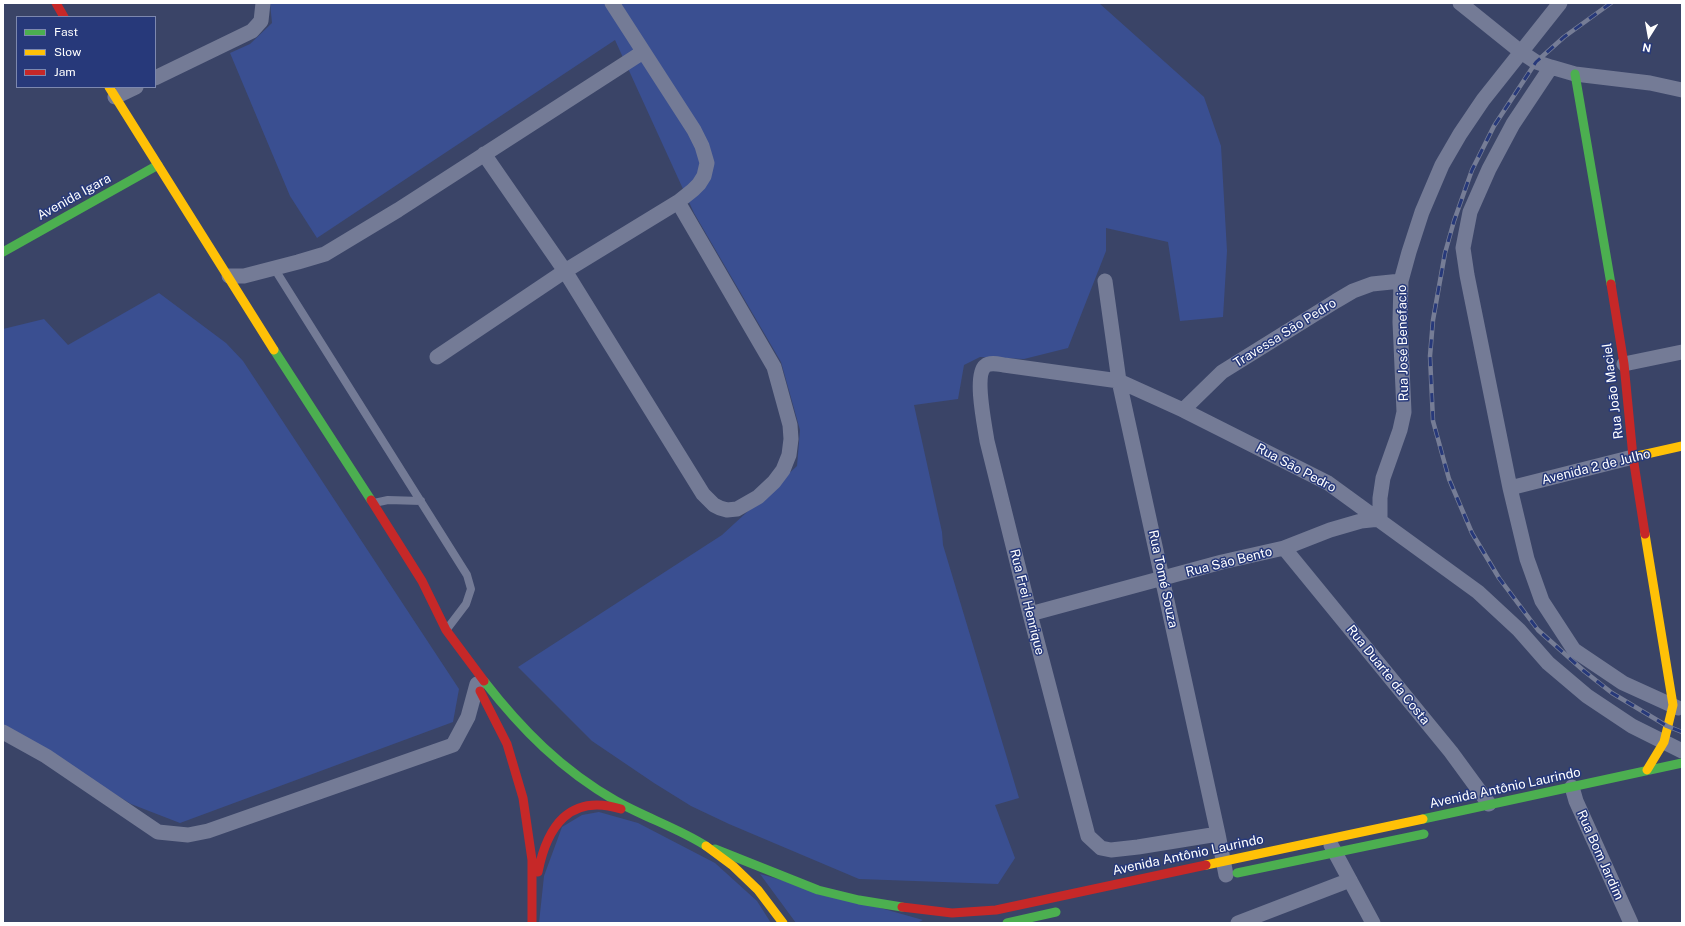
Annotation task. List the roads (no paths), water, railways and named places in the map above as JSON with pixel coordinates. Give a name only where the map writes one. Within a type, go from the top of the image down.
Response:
[{"type":"main road","points":[[56,3],[63,16]]},
{"type":"main road","name":"Rua João Maciel","points":[[1575,74],[1624,364],[1634,457],[1678,707]]},
{"type":"main road","points":[[112,92],[297,387],[422,581],[446,630],[506,709],[537,742],[578,777],[616,801],[704,845],[733,866],[758,890],[783,923]]},
{"type":"main road","name":"Avenida Igara","points":[[3,252],[158,165]]},
{"type":"main road","name":"Avenida 2 de Julho","points":[[1634,457],[1682,446]]},
{"type":"main road","points":[[456,643],[507,744],[523,798],[532,860],[532,923]]},
{"type":"main road","points":[[1647,770],[1664,742],[1678,707]]},
{"type":"main road","name":"Avenida Antônio Laurindo","points":[[1222,871],[1328,838],[1411,822],[1489,804],[1575,798],[1647,770],[1682,763]]},
{"type":"main road","points":[[531,902],[544,847],[552,830],[563,816],[580,807],[596,804],[615,806],[664,824]]},
{"type":"main road","name":"Avenida Antônio Laurindo","points":[[704,845],[818,890],[859,900],[909,908],[952,912],[996,910],[1222,871],[1335,854],[1436,832]]},
{"type":"main road","points":[[1007,923],[1067,910]]},
{"type":"street","points":[[156,78],[252,31],[261,21],[263,3]]},
{"type":"street","points":[[437,357],[565,271],[678,202],[699,184],[704,176],[707,163],[702,146],[694,130],[612,3]]},
{"type":"street","points":[[1460,3],[1521,52],[1536,62],[1575,74],[1650,83],[1682,90]]},
{"type":"street","name":"Rua José Benefacio","points":[[1380,519],[1380,498],[1383,478],[1400,430],[1404,412],[1400,322],[1401,281],[1422,212],[1442,165],[1460,134],[1483,100],[1560,3]]},
{"type":"street","points":[[228,276],[244,276],[325,254],[398,210],[643,52]]},
{"type":"street","points":[[1551,67],[1513,124],[1489,169],[1470,212],[1463,248],[1467,275],[1510,488],[1527,559],[1542,601],[1574,650],[1623,682],[1678,707]]},
{"type":"street","points":[[112,92],[131,88]]},
{"type":"street","points":[[484,154],[565,271],[658,423],[708,500],[720,508],[727,510],[737,509],[746,505],[774,482],[783,470],[790,455],[791,439],[788,419],[774,367],[678,202]]},
{"type":"street","name":"Rua Tomé Souza","points":[[1105,281],[1119,382],[1218,834],[1222,871]]},
{"type":"street","name":"Travessa São Pedro","points":[[1183,410],[1222,372],[1336,301],[1353,291],[1372,284],[1401,281]]},
{"type":"street","points":[[1624,364],[1682,352]]},
{"type":"street","name":"Rua Frei Henrique","points":[[1119,382],[1004,364],[990,364],[984,368],[981,381],[987,441],[1088,836],[1101,848],[1111,850],[1218,834]]},
{"type":"street","name":"Rua São Pedro","points":[[1119,382],[1183,410],[1328,483],[1380,519],[1478,592],[1519,630],[1548,663],[1587,696],[1632,726],[1682,751]]},
{"type":"street","name":"Avenida 2 de Julho","points":[[1510,488],[1634,457]]},
{"type":"street","name":"Rua São Bento","points":[[1030,614],[1162,578],[1284,548],[1330,530],[1361,521],[1380,519]]},
{"type":"street","name":"Rua Duarte da Costa","points":[[1284,548],[1451,752],[1489,804]]},
{"type":"street","points":[[3,732],[46,756],[158,832],[188,835],[208,831],[453,745],[468,717],[477,684]]},
{"type":"street","name":"Rua Bom Jardim","points":[[1575,798],[1631,923]]},
{"type":"street","points":[[1328,838],[1335,854],[1373,923]]},
{"type":"street","points":[[1238,923],[1350,880]]},
{"type":"lane","points":[[274,268],[467,575],[471,588],[466,604],[446,630]]},
{"type":"lane","points":[[373,503],[388,500],[421,501]]},
{"type":"railway","points":[[1611,3],[1564,37],[1536,62],[1494,126],[1472,170],[1454,221],[1445,253],[1433,320],[1430,356],[1433,421],[1449,479],[1472,533],[1499,578],[1538,630],[1584,671],[1612,693],[1667,726],[1682,732]]}]
